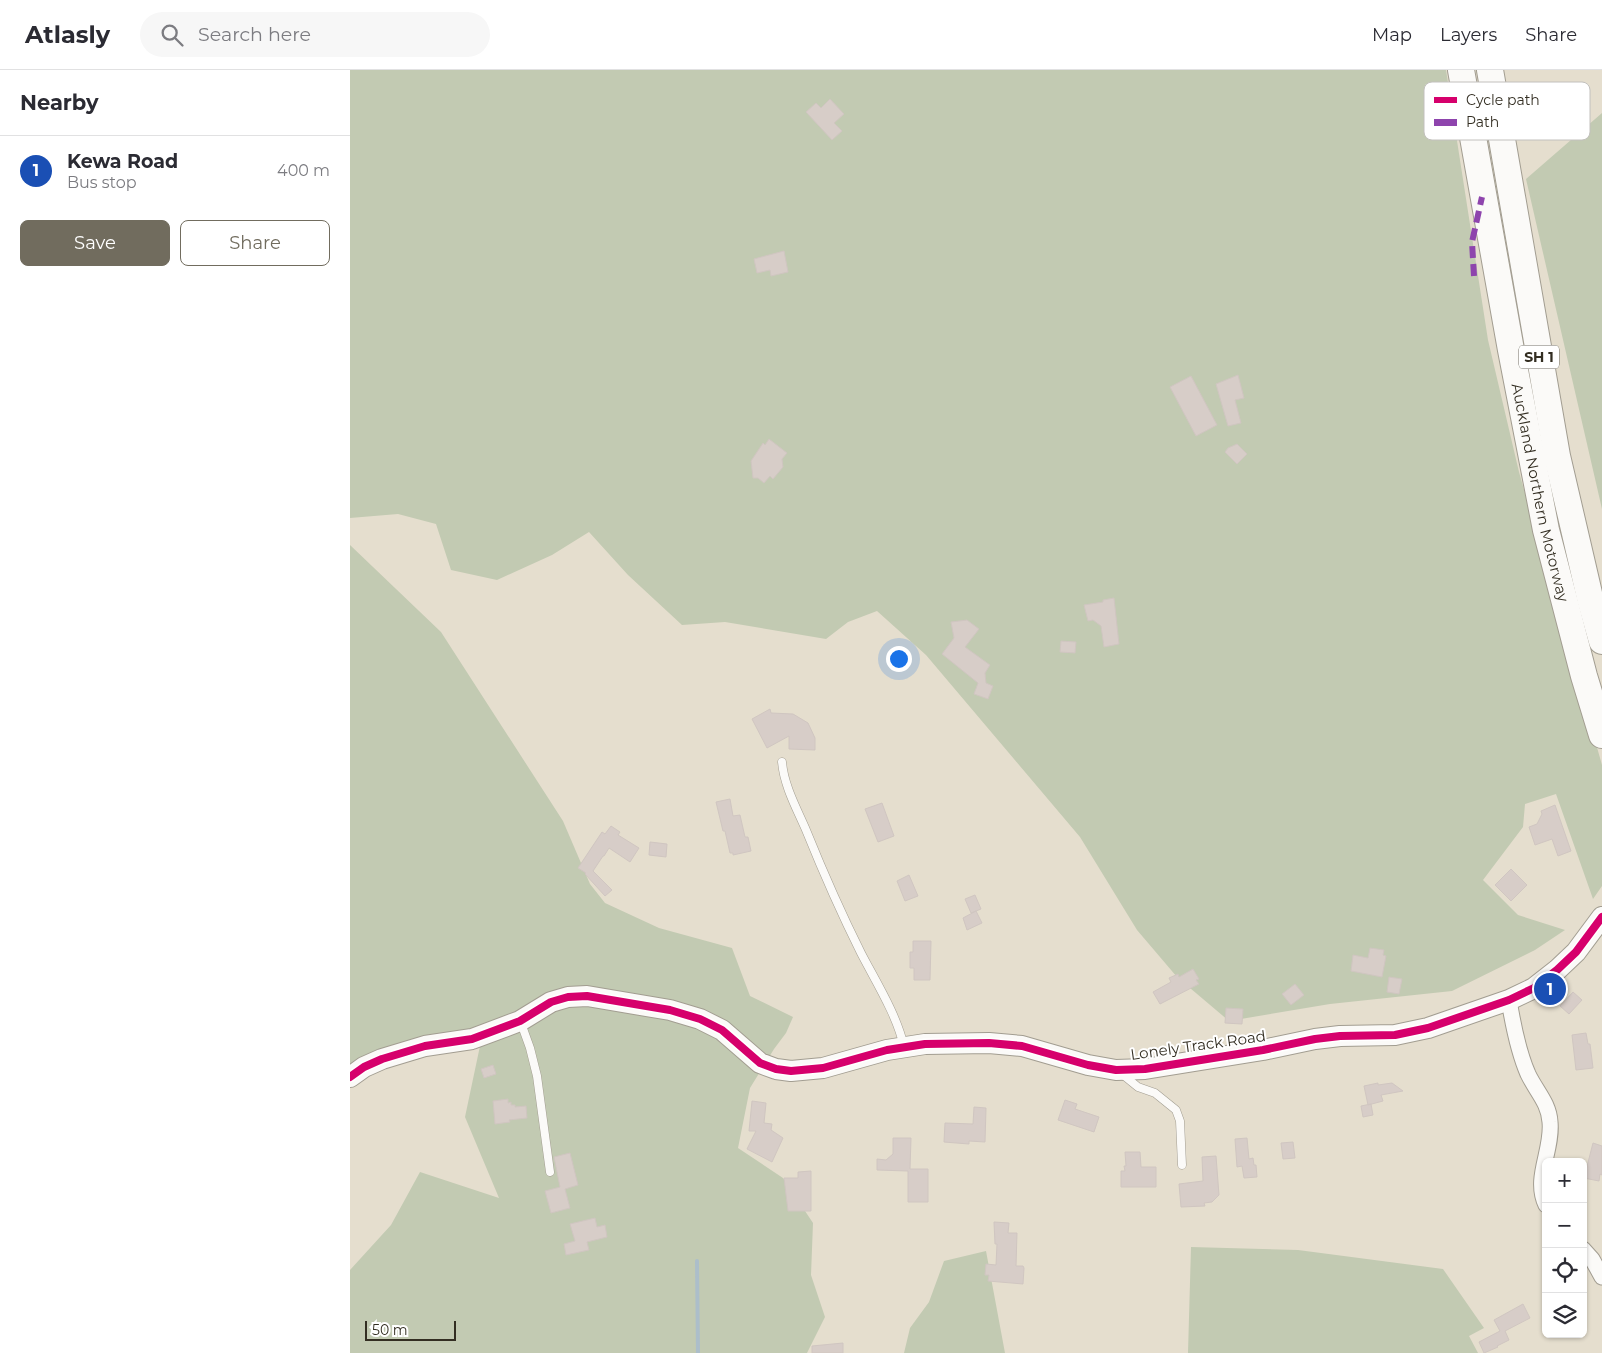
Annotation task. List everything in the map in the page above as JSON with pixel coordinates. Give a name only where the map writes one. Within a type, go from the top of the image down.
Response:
[{"type":"highway","name":"Auckland Northern Motorway","points":[[1473,140],[1507,331],[1546,530],[1584,676],[1602,735]]},
{"type":"highway","name":"Auckland Northern Motorway","points":[[1502,140],[1557,456],[1602,641]]},
{"type":"street","name":"Lonely Track Road","points":[[350,1077],[364,1066],[382,1059],[426,1046],[472,1039],[520,1021],[551,1002],[568,997],[587,996],[670,1010],[700,1019],[722,1030],[760,1063],[776,1069],[791,1071],[830,1066],[904,1047],[952,1043],[988,1043],[1022,1046],[1088,1065],[1116,1070],[1154,1068],[1263,1050],[1315,1039],[1340,1036],[1395,1035],[1428,1028],[1509,1000],[1534,988],[1576,952],[1602,918]]},
{"type":"street","points":[[1509,1000],[1520,1052],[1528,1075],[1548,1107],[1551,1124],[1542,1179],[1546,1203]]},
{"type":"street","points":[[1587,1253],[1602,1277]]},
{"type":"lane","points":[[782,762],[791,795],[817,858],[887,1003],[904,1047]]},
{"type":"lane","points":[[520,1021],[530,1048],[537,1076],[550,1172]]},
{"type":"lane","points":[[1116,1070],[1138,1087],[1155,1093],[1176,1110],[1180,1121],[1182,1165]]},
{"type":"green space","points":[[350,70],[1446,70],[1448,82],[1424,82],[1424,140],[1457,140],[1488,340],[1519,472],[1602,765],[1602,886],[1593,899],[1556,794],[1525,804],[1523,827],[1483,880],[1518,915],[1565,930],[1535,950],[1452,991],[1330,1004],[1229,1021],[1177,977],[1137,930],[1080,837],[926,655],[877,611],[848,622],[826,639],[725,622],[682,625],[628,575],[589,532],[552,555],[497,580],[451,570],[436,524],[398,514],[350,518]]},
{"type":"green space","points":[[1602,113],[1602,509],[1526,179],[1571,140],[1590,140],[1590,123]]},
{"type":"green space","points":[[350,545],[441,632],[563,821],[590,884],[605,903],[659,928],[732,948],[750,996],[793,1017],[786,1033],[750,1088],[738,1148],[783,1178],[813,1223],[811,1275],[825,1317],[807,1353],[350,1353],[350,1270],[391,1225],[420,1172],[499,1198],[465,1117],[484,1027],[350,1071]]},
{"type":"green space","points":[[1191,1247],[1298,1250],[1443,1269],[1484,1328],[1469,1336],[1478,1353],[1188,1353]]},
{"type":"green space","points":[[986,1251],[1005,1353],[904,1353],[910,1328],[929,1302],[944,1261]]},
{"type":"building","points":[[830,99],[844,114],[834,123],[842,131],[832,140],[806,112],[816,103],[821,108]]},
{"type":"building","points":[[784,251],[788,272],[771,276],[770,270],[757,273],[754,259]]},
{"type":"building","points":[[1238,375],[1244,398],[1235,400],[1241,423],[1228,426],[1216,384]]},
{"type":"building","points":[[1191,376],[1217,425],[1196,436],[1170,387]]},
{"type":"building","points":[[769,439],[787,453],[782,459],[783,467],[773,479],[770,476],[764,483],[758,478],[753,478],[751,461],[763,443],[765,445]]},
{"type":"building","points":[[1237,444],[1247,454],[1237,464],[1225,452],[1228,448]]},
{"type":"building","points":[[1114,598],[1119,644],[1104,647],[1101,626],[1093,620],[1088,621],[1084,605]]},
{"type":"building","points":[[967,620],[979,629],[965,647],[990,665],[985,673],[986,683],[993,686],[988,699],[974,694],[978,683],[942,654],[954,638],[951,622]]},
{"type":"building","points":[[1061,641],[1076,642],[1075,653],[1060,652]]},
{"type":"building","points":[[770,709],[771,713],[793,714],[808,723],[815,738],[815,750],[789,749],[789,736],[767,748],[752,719]]},
{"type":"building","points":[[730,799],[733,816],[740,815],[745,837],[748,837],[751,851],[733,855],[733,853],[730,853],[716,802]]},
{"type":"building","points":[[882,803],[894,836],[878,842],[865,809]]},
{"type":"building","points":[[1555,805],[1571,851],[1558,856],[1552,839],[1535,845],[1529,827],[1537,824],[1542,814],[1541,811]]},
{"type":"building","points":[[611,826],[620,832],[618,835],[639,848],[630,862],[609,848],[603,856],[593,871],[612,890],[605,896],[586,873],[578,868],[602,832],[605,834]]},
{"type":"building","points":[[650,842],[667,844],[666,857],[649,855]]},
{"type":"building","points":[[1511,869],[1527,885],[1511,901],[1495,885]]},
{"type":"building","points":[[909,875],[918,896],[905,901],[897,881]]},
{"type":"building","points":[[975,895],[981,909],[971,913],[965,899]]},
{"type":"building","points":[[976,911],[982,923],[967,930],[963,918]]},
{"type":"building","points":[[913,941],[931,941],[930,980],[914,980],[914,968],[910,968],[910,952],[913,952]]},
{"type":"building","points":[[1370,948],[1384,950],[1383,955],[1386,956],[1382,977],[1351,971],[1353,955],[1368,958]]},
{"type":"building","points":[[1193,969],[1199,979],[1196,980],[1199,984],[1160,1004],[1153,992],[1171,982],[1169,978],[1178,974],[1179,977]]},
{"type":"building","points":[[1389,977],[1402,979],[1399,994],[1387,992]]},
{"type":"building","points":[[1295,984],[1304,995],[1291,1005],[1282,994]]},
{"type":"building","points":[[1573,992],[1582,1000],[1569,1014],[1560,1006]]},
{"type":"building","points":[[1226,1008],[1243,1009],[1242,1024],[1225,1023]]},
{"type":"building","points":[[1586,1033],[1588,1044],[1590,1044],[1593,1068],[1576,1070],[1572,1035]]},
{"type":"building","points":[[493,1065],[496,1074],[484,1078],[481,1069]]},
{"type":"building","points":[[1378,1083],[1378,1085],[1392,1083],[1403,1091],[1381,1095],[1383,1101],[1368,1105],[1364,1086]]},
{"type":"building","points":[[508,1099],[508,1103],[511,1102],[511,1105],[515,1105],[515,1107],[526,1106],[527,1118],[495,1124],[493,1101]]},
{"type":"building","points":[[1065,1100],[1077,1104],[1075,1109],[1099,1117],[1094,1132],[1058,1120]]},
{"type":"building","points":[[752,1101],[766,1103],[764,1123],[772,1124],[771,1130],[783,1138],[772,1162],[747,1149],[756,1131],[749,1131]]},
{"type":"building","points":[[1371,1104],[1373,1115],[1363,1117],[1361,1106]]},
{"type":"building","points":[[974,1107],[986,1108],[985,1142],[969,1141],[969,1144],[944,1142],[945,1123],[973,1124]]},
{"type":"building","points":[[893,1138],[911,1138],[910,1169],[928,1169],[928,1202],[908,1202],[908,1171],[877,1170],[877,1159],[886,1160],[893,1154]]},
{"type":"building","points":[[1247,1138],[1249,1159],[1253,1158],[1257,1177],[1244,1178],[1242,1166],[1237,1167],[1235,1139]]},
{"type":"building","points":[[1293,1142],[1295,1158],[1283,1159],[1281,1143]]},
{"type":"building","points":[[1593,1143],[1602,1146],[1602,1175],[1600,1174],[1599,1181],[1587,1179],[1587,1166]]},
{"type":"building","points":[[1125,1152],[1140,1152],[1141,1167],[1156,1167],[1156,1187],[1121,1187],[1121,1171],[1125,1171],[1124,1166],[1126,1166]]},
{"type":"building","points":[[570,1153],[578,1185],[565,1189],[570,1208],[551,1213],[545,1191],[560,1187],[554,1157]]},
{"type":"building","points":[[1216,1156],[1219,1195],[1212,1202],[1204,1203],[1205,1206],[1181,1207],[1179,1184],[1203,1181],[1202,1157]]},
{"type":"building","points":[[811,1171],[811,1211],[788,1211],[784,1178],[798,1178],[798,1172]]},
{"type":"building","points":[[595,1218],[597,1227],[605,1225],[607,1237],[587,1242],[589,1250],[566,1255],[564,1244],[575,1241],[570,1224]]},
{"type":"building","points":[[994,1222],[1009,1223],[1008,1233],[1017,1233],[1016,1266],[1023,1266],[1024,1268],[1023,1284],[988,1281],[989,1275],[985,1275],[986,1264],[996,1265],[997,1244],[995,1244]]},
{"type":"building","points":[[1523,1304],[1530,1318],[1505,1331],[1509,1340],[1484,1353],[1479,1342],[1500,1331],[1494,1320]]},
{"type":"building","points":[[843,1343],[843,1353],[812,1353],[812,1346]]},
{"type":"waterway","points":[[697,1261],[698,1353]]},
{"type":"marked path","points":[[1474,276],[1472,242],[1482,197]]},
{"type":"cycle path","points":[[350,1077],[364,1067],[382,1059],[425,1046],[472,1039],[520,1021],[551,1002],[568,997],[587,996],[670,1010],[700,1019],[722,1030],[760,1063],[776,1069],[791,1071],[823,1068],[887,1050],[925,1044],[989,1043],[1022,1046],[1088,1065],[1116,1070],[1145,1069],[1263,1050],[1315,1039],[1340,1036],[1395,1035],[1428,1028],[1509,1000],[1534,988],[1576,952],[1602,917]]},
{"type":"place","name":"Kewa Road","points":[[1550,989]]}]
